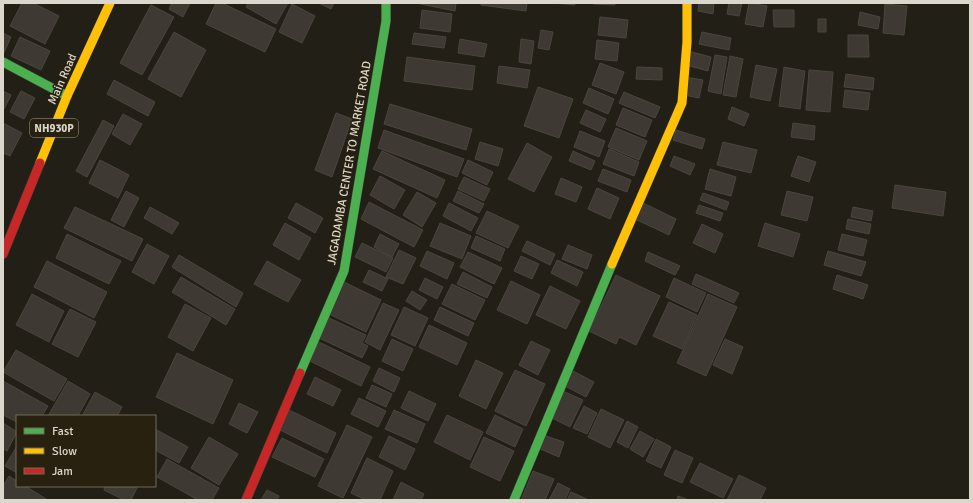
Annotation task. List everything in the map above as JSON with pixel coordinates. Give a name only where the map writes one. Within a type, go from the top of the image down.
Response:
[{"type":"main road","name":"Main Road","points":[[3,254],[67,96],[110,3]]},
{"type":"main road","name":"JAGADAMBA CENTER TO MARKET ROAD","points":[[246,500],[344,271],[386,21],[386,3]]},
{"type":"main road","points":[[514,500],[636,206],[666,142],[682,103],[687,42],[687,3]]},
{"type":"main road","points":[[3,62],[67,96]]},
{"type":"building","points":[[22,3],[33,3],[59,16],[45,44],[10,26]]},
{"type":"building","points":[[172,3],[190,3],[183,17],[169,9]]},
{"type":"building","points":[[216,3],[222,3],[276,29],[265,52],[206,24]]},
{"type":"building","points":[[248,3],[288,3],[276,24],[246,7]]},
{"type":"building","points":[[319,3],[334,3],[331,9]]},
{"type":"building","points":[[416,3],[456,3],[455,11]]},
{"type":"building","points":[[481,3],[527,3],[526,11],[481,5]]},
{"type":"building","points":[[553,3],[575,3],[575,5]]},
{"type":"building","points":[[615,3],[615,5],[593,4]]},
{"type":"building","points":[[699,3],[714,3],[713,14],[698,11]]},
{"type":"building","points":[[729,3],[742,3],[739,16],[727,14]]},
{"type":"building","points":[[749,3],[767,6],[763,27],[745,24]]},
{"type":"building","points":[[292,4],[315,16],[302,43],[279,32]]},
{"type":"building","points":[[885,4],[907,6],[904,35],[883,33]]},
{"type":"building","points":[[151,5],[174,17],[142,75],[120,63]]},
{"type":"building","points":[[422,10],[452,14],[450,32],[420,28]]},
{"type":"building","points":[[773,10],[794,10],[794,27],[774,27]]},
{"type":"building","points":[[860,12],[880,17],[878,29],[858,25]]},
{"type":"building","points":[[600,17],[628,20],[626,38],[598,35]]},
{"type":"building","points":[[818,19],[826,19],[826,32],[818,32]]},
{"type":"building","points":[[541,30],[553,32],[549,50],[538,48]]},
{"type":"building","points":[[174,32],[206,50],[181,97],[148,79]]},
{"type":"building","points":[[702,32],[731,38],[729,50],[699,44]]},
{"type":"building","points":[[3,33],[11,37],[3,55]]},
{"type":"building","points":[[414,33],[446,37],[444,48],[412,44]]},
{"type":"building","points":[[848,35],[868,35],[869,57],[848,57]]},
{"type":"building","points":[[20,37],[50,51],[41,70],[11,56]]},
{"type":"building","points":[[460,39],[487,44],[484,57],[458,53]]},
{"type":"building","points":[[521,39],[534,41],[531,64],[519,62]]},
{"type":"building","points":[[597,40],[619,43],[617,61],[595,59]]},
{"type":"building","points":[[688,51],[711,57],[708,71],[686,65]]},
{"type":"building","points":[[715,55],[727,57],[721,94],[708,91]]},
{"type":"building","points":[[730,56],[743,59],[736,97],[723,95]]},
{"type":"building","points":[[407,57],[475,66],[472,90],[404,81]]},
{"type":"building","points":[[600,63],[624,72],[616,94],[592,85]]},
{"type":"building","points":[[756,65],[777,69],[770,101],[750,97]]},
{"type":"building","points":[[499,66],[530,70],[527,88],[497,83]]},
{"type":"building","points":[[637,67],[662,68],[662,80],[636,79]]},
{"type":"building","points":[[784,67],[805,71],[800,109],[779,106]]},
{"type":"building","points":[[809,70],[833,72],[830,112],[806,110]]},
{"type":"building","points":[[846,74],[874,78],[873,90],[844,87]]},
{"type":"building","points":[[685,77],[703,80],[699,98],[684,95]]},
{"type":"building","points":[[114,80],[155,102],[148,116],[107,94]]},
{"type":"building","points":[[538,87],[573,99],[559,138],[524,126]]},
{"type":"building","points":[[589,88],[614,99],[608,114],[583,103]]},
{"type":"building","points":[[845,90],[870,93],[868,110],[843,107]]},
{"type":"building","points":[[3,91],[11,95],[4,109],[3,109]]},
{"type":"building","points":[[21,91],[35,98],[24,119],[10,112]]},
{"type":"building","points":[[624,92],[660,107],[655,118],[619,103]]},
{"type":"building","points":[[390,104],[472,129],[466,150],[384,124]]},
{"type":"building","points":[[732,107],[749,114],[744,126],[728,119]]},
{"type":"building","points":[[623,108],[652,120],[645,137],[616,125]]},
{"type":"building","points":[[586,110],[606,119],[600,132],[580,123]]},
{"type":"building","points":[[336,113],[352,119],[332,177],[315,170]]},
{"type":"building","points":[[123,114],[142,124],[130,145],[112,134]]},
{"type":"building","points":[[103,120],[114,126],[87,177],[76,171]]},
{"type":"building","points":[[3,123],[22,133],[10,156],[3,153]]},
{"type":"building","points":[[793,123],[815,126],[814,140],[791,137]]},
{"type":"building","points":[[616,128],[647,141],[639,160],[608,147]]},
{"type":"building","points":[[384,130],[464,159],[457,177],[378,148]]},
{"type":"building","points":[[676,130],[705,139],[702,149],[673,140]]},
{"type":"building","points":[[580,131],[605,141],[599,157],[574,147]]},
{"type":"building","points":[[480,142],[503,149],[498,166],[475,159]]},
{"type":"building","points":[[723,142],[757,150],[751,173],[717,165]]},
{"type":"building","points":[[527,143],[552,157],[534,192],[508,179]]},
{"type":"building","points":[[609,149],[639,162],[634,176],[603,164]]},
{"type":"building","points":[[382,151],[445,180],[437,198],[373,169]]},
{"type":"building","points":[[573,151],[595,161],[591,170],[569,161]]},
{"type":"building","points":[[674,156],[695,164],[690,175],[670,166]]},
{"type":"building","points":[[798,156],[816,162],[809,182],[791,176]]},
{"type":"building","points":[[100,160],[129,175],[118,198],[89,183]]},
{"type":"building","points":[[468,160],[493,172],[487,185],[462,173]]},
{"type":"building","points":[[603,169],[631,180],[627,192],[598,181]]},
{"type":"building","points":[[710,169],[736,177],[731,196],[705,189]]},
{"type":"building","points":[[380,176],[405,190],[394,209],[370,195]]},
{"type":"building","points":[[464,177],[490,189],[484,201],[458,189]]},
{"type":"building","points":[[561,178],[582,187],[576,202],[555,194]]},
{"type":"building","points":[[895,185],[946,192],[943,216],[892,208]]},
{"type":"building","points":[[597,188],[619,198],[610,219],[588,209]]},
{"type":"building","points":[[126,191],[139,198],[124,227],[111,220]]},
{"type":"building","points":[[458,191],[484,204],[479,213],[453,201]]},
{"type":"building","points":[[787,191],[813,197],[807,221],[781,215]]},
{"type":"building","points":[[417,192],[436,203],[422,227],[403,215]]},
{"type":"building","points":[[703,193],[729,202],[726,210],[700,200]]},
{"type":"building","points":[[369,202],[423,230],[414,247],[361,219]]},
{"type":"building","points":[[296,203],[323,218],[315,233],[288,218]]},
{"type":"building","points":[[449,203],[478,218],[471,231],[443,216]]},
{"type":"building","points":[[643,203],[676,219],[669,235],[635,219]]},
{"type":"building","points":[[699,205],[723,213],[720,221],[696,213]]},
{"type":"building","points":[[75,207],[143,239],[132,261],[64,228]]},
{"type":"building","points":[[150,207],[179,223],[172,234],[144,218]]},
{"type":"building","points":[[853,207],[873,211],[871,221],[851,217]]},
{"type":"building","points":[[487,211],[519,226],[508,248],[476,233]]},
{"type":"building","points":[[848,219],[871,224],[869,234],[846,229]]},
{"type":"building","points":[[285,223],[311,238],[299,260],[273,245]]},
{"type":"building","points":[[440,223],[471,236],[462,259],[430,246]]},
{"type":"building","points":[[765,223],[800,234],[793,257],[758,246]]},
{"type":"building","points":[[702,224],[723,234],[715,253],[693,243]]},
{"type":"building","points":[[67,234],[121,261],[109,284],[56,258]]},
{"type":"building","points":[[380,234],[399,244],[392,257],[374,247]]},
{"type":"building","points":[[842,234],[867,240],[863,256],[838,250]]},
{"type":"building","points":[[476,236],[505,249],[500,261],[471,248]]},
{"type":"building","points":[[527,241],[555,254],[550,265],[522,251]]},
{"type":"building","points":[[362,243],[393,258],[386,272],[355,257]]},
{"type":"building","points":[[147,244],[169,256],[154,284],[132,272]]},
{"type":"building","points":[[568,245],[592,255],[587,269],[562,259]]},
{"type":"building","points":[[399,250],[416,258],[403,284],[386,277]]},
{"type":"building","points":[[427,251],[454,263],[447,279],[420,266]]},
{"type":"building","points":[[828,251],[866,262],[861,276],[824,265]]},
{"type":"building","points":[[468,252],[502,268],[494,284],[460,267]]},
{"type":"building","points":[[648,252],[680,266],[675,275],[645,261]]},
{"type":"building","points":[[179,255],[243,293],[236,307],[172,267]]},
{"type":"building","points":[[521,256],[539,264],[532,279],[514,271]]},
{"type":"building","points":[[557,260],[583,272],[577,286],[551,273]]},
{"type":"building","points":[[47,261],[107,292],[94,318],[34,287]]},
{"type":"building","points":[[267,261],[301,280],[288,302],[254,284]]},
{"type":"building","points":[[369,270],[388,279],[382,291],[363,282]]},
{"type":"building","points":[[463,272],[492,287],[487,298],[457,284]]},
{"type":"building","points":[[696,274],[739,293],[734,303],[692,284]]},
{"type":"building","points":[[616,275],[660,296],[636,345],[619,337],[616,344],[589,331]]},
{"type":"building","points":[[837,275],[868,285],[863,299],[833,289]]},
{"type":"building","points":[[181,277],[235,309],[226,325],[172,292]]},
{"type":"building","points":[[425,278],[443,287],[437,299],[419,290]]},
{"type":"building","points":[[674,278],[706,293],[697,312],[666,297]]},
{"type":"building","points":[[342,281],[381,300],[366,332],[327,313]]},
{"type":"building","points":[[511,281],[540,295],[527,324],[497,310]]},
{"type":"building","points":[[452,284],[485,300],[475,320],[442,304]]},
{"type":"building","points":[[550,286],[580,301],[566,329],[536,315]]},
{"type":"building","points":[[412,291],[427,300],[420,310],[406,301]]},
{"type":"building","points":[[32,294],[64,311],[49,342],[16,325]]},
{"type":"building","points":[[708,294],[737,307],[706,376],[677,363]]},
{"type":"building","points":[[669,302],[697,315],[682,349],[653,336]]},
{"type":"building","points":[[383,303],[399,310],[380,350],[365,342]]},
{"type":"building","points":[[185,304],[211,318],[193,351],[168,337]]},
{"type":"building","points":[[404,307],[428,318],[415,346],[391,335]]},
{"type":"building","points":[[440,307],[474,323],[468,336],[434,320]]},
{"type":"building","points":[[70,309],[96,322],[78,357],[52,344]]},
{"type":"building","points":[[329,318],[366,335],[362,343],[368,346],[362,358],[319,338]]},
{"type":"building","points":[[429,325],[467,343],[457,365],[419,347]]},
{"type":"building","points":[[392,339],[413,349],[403,371],[382,361]]},
{"type":"building","points":[[725,339],[743,347],[732,374],[713,365]]},
{"type":"building","points":[[531,341],[550,350],[538,375],[519,365]]},
{"type":"building","points":[[319,342],[370,367],[361,386],[310,361]]},
{"type":"building","points":[[16,350],[67,379],[54,401],[3,372]]},
{"type":"building","points":[[177,353],[233,380],[213,424],[156,397]]},
{"type":"building","points":[[476,360],[503,373],[486,409],[459,396]]},
{"type":"building","points":[[379,368],[400,378],[394,392],[373,381]]},
{"type":"building","points":[[515,370],[545,384],[526,426],[495,411]]},
{"type":"building","points":[[573,371],[594,382],[586,397],[565,386]]},
{"type":"building","points":[[315,377],[341,390],[333,406],[307,394]]},
{"type":"building","points":[[3,381],[48,406],[43,415],[16,415],[16,422],[3,415]]},
{"type":"building","points":[[68,381],[90,394],[79,415],[49,415]]},
{"type":"building","points":[[372,385],[392,394],[386,407],[366,398]]},
{"type":"building","points":[[409,391],[436,404],[428,421],[401,408]]},
{"type":"building","points":[[563,391],[583,400],[570,427],[550,417]]},
{"type":"building","points":[[95,392],[122,407],[118,415],[83,415]]},
{"type":"building","points":[[359,398],[386,411],[378,427],[351,414]]},
{"type":"building","points":[[239,403],[258,412],[247,433],[229,424]]},
{"type":"building","points":[[584,406],[597,413],[587,434],[573,428]]},
{"type":"building","points":[[601,409],[624,420],[610,448],[588,437]]},
{"type":"building","points":[[289,410],[336,433],[327,453],[280,430]]},
{"type":"building","points":[[394,410],[425,424],[417,443],[385,429]]},
{"type":"building","points":[[447,415],[483,432],[470,460],[434,442]]},
{"type":"building","points":[[495,415],[523,429],[515,447],[486,433]]},
{"type":"building","points":[[627,421],[638,427],[628,448],[617,442]]},
{"type":"building","points":[[3,423],[16,431],[16,434],[7,451],[3,449]]},
{"type":"building","points":[[347,425],[372,437],[343,498],[318,486]]},
{"type":"building","points":[[156,430],[188,447],[179,463],[156,451]]},
{"type":"building","points":[[640,431],[654,439],[643,457],[630,449]]},
{"type":"building","points":[[543,435],[564,442],[559,457],[538,448]]},
{"type":"building","points":[[389,436],[415,449],[405,470],[379,457]]},
{"type":"building","points":[[209,437],[238,454],[219,485],[191,468]]},
{"type":"building","points":[[484,437],[514,451],[500,481],[470,467]]},
{"type":"building","points":[[282,438],[324,459],[315,477],[272,457]]},
{"type":"building","points":[[656,439],[671,447],[661,468],[646,461]]},
{"type":"building","points":[[16,448],[16,472],[5,466]]},
{"type":"building","points":[[675,450],[693,458],[682,483],[664,475]]},
{"type":"building","points":[[367,458],[393,471],[380,500],[366,500],[351,493]]},
{"type":"building","points":[[167,459],[219,488],[212,500],[198,500],[157,477]]},
{"type":"building","points":[[700,463],[733,479],[723,498],[690,482]]},
{"type":"building","points":[[533,471],[554,479],[545,500],[521,500]]},
{"type":"building","points":[[739,475],[766,488],[760,500],[727,500]]},
{"type":"building","points":[[9,476],[16,480],[16,487],[27,487],[48,500],[3,500],[3,486]]},
{"type":"building","points":[[401,482],[424,494],[421,500],[393,500]]},
{"type":"building","points":[[558,483],[570,489],[565,500],[549,500]]},
{"type":"building","points":[[105,487],[137,488],[131,500],[124,500],[104,490]]},
{"type":"building","points":[[267,490],[279,496],[277,500],[261,500]]},
{"type":"building","points":[[571,492],[589,500],[567,500]]},
{"type":"building","points":[[678,496],[689,500],[677,500]]},
{"type":"traffic: fast","points":[[300,373],[344,271],[386,21],[386,3]]},
{"type":"traffic: fast","points":[[3,62],[67,96]]},
{"type":"traffic: fast","points":[[514,500],[612,264]]},
{"type":"traffic: slow","points":[[40,163],[67,96],[110,3]]},
{"type":"traffic: slow","points":[[612,264],[682,103],[687,42],[687,3]]},
{"type":"traffic: jam","points":[[3,254],[40,163]]},
{"type":"traffic: jam","points":[[246,500],[300,373]]}]
